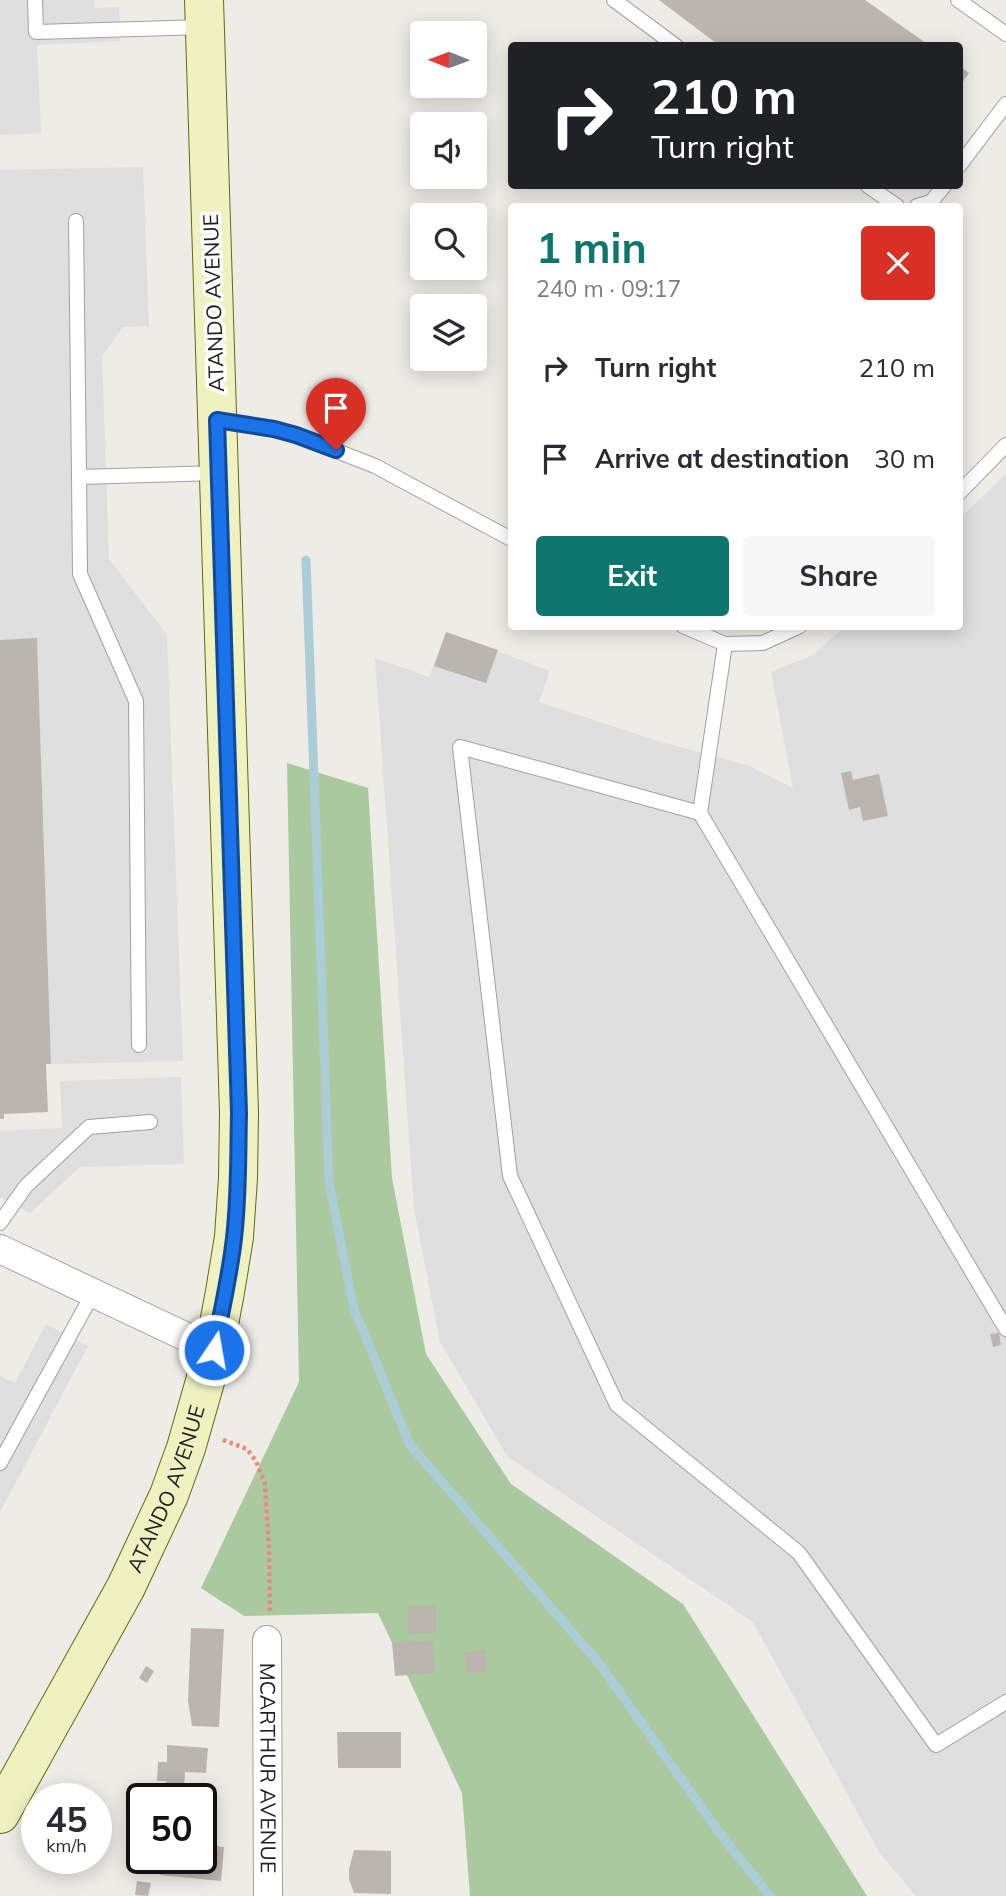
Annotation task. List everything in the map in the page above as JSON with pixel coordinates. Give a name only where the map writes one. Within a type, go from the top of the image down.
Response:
[{"type":"main road","name":"ATANDO AVENUE","points":[[2,1806],[131,1576],[169,1495],[192,1430],[214,1350],[234,1237],[239,1113],[205,13]]},
{"type":"street","points":[[0,1249],[214,1350]]},
{"type":"street","name":"MCARTHUR AVENUE","points":[[267,1640],[268,1896]]},
{"type":"lane","points":[[35,0],[36,32],[205,13]]},
{"type":"lane","points":[[614,0],[671,42]]},
{"type":"lane","points":[[958,0],[1006,34]]},
{"type":"lane","points":[[963,161],[1006,104]]},
{"type":"lane","points":[[872,189],[893,203]]},
{"type":"lane","points":[[928,203],[942,189]]},
{"type":"lane","points":[[76,221],[80,574],[136,701],[139,1045]]},
{"type":"lane","points":[[217,420],[296,435],[375,466],[508,537]]},
{"type":"lane","points":[[963,489],[1006,445]]},
{"type":"lane","points":[[79,477],[219,473]]},
{"type":"lane","points":[[692,630],[725,644],[763,643],[791,630]]},
{"type":"lane","points":[[725,644],[700,813],[1006,1329]]},
{"type":"lane","points":[[700,813],[460,747],[510,1175],[617,1405],[799,1553],[936,1745],[1006,1702]]},
{"type":"lane","points":[[0,1223],[26,1186],[89,1127],[150,1122]]},
{"type":"lane","points":[[1,1457],[93,1293]]},
{"type":"path","points":[[192,1430],[247,1449],[256,1461],[265,1484],[271,1600],[267,1640]]},
{"type":"green space","points":[[287,763],[368,788],[392,1178],[426,1354],[511,1484],[683,1604],[867,1896],[470,1896],[462,1793],[378,1613],[244,1616],[201,1588],[299,1382]]},
{"type":"shaded area","points":[[0,0],[94,0],[95,8],[119,7],[120,41],[37,45],[41,133],[0,135]]},
{"type":"shaded area","points":[[143,167],[149,326],[123,327],[102,356],[109,559],[167,635],[183,1061],[51,1064],[37,639],[0,640],[0,170]]},
{"type":"shaded area","points":[[1006,474],[1006,1896],[916,1896],[879,1852],[753,1622],[507,1456],[440,1342],[414,1209],[375,658],[429,677],[446,632],[550,671],[539,702],[658,741],[747,765],[793,788],[771,672],[813,655],[841,630],[963,630],[963,515]]},
{"type":"shaded area","points":[[181,1077],[184,1164],[80,1167],[30,1213],[0,1197],[0,1131],[62,1128],[60,1081]]},
{"type":"shaded area","points":[[46,1324],[88,1346],[0,1512],[0,1376],[15,1383]]},
{"type":"building","points":[[659,0],[865,0],[924,42],[715,42]]},
{"type":"building","points":[[963,69],[969,73],[963,81]]},
{"type":"building","points":[[446,632],[498,650],[486,683],[434,666]]},
{"type":"building","points":[[37,638],[51,1064],[46,1064],[48,1112],[4,1114],[4,1119],[0,1119],[0,640]]},
{"type":"building","points":[[851,771],[853,780],[879,774],[888,816],[863,821],[860,807],[849,810],[841,773]]},
{"type":"building","points":[[999,1333],[1001,1345],[993,1347],[990,1334]]},
{"type":"building","points":[[408,1606],[436,1606],[436,1633],[408,1634]]},
{"type":"building","points":[[191,1628],[224,1629],[219,1727],[192,1726],[188,1701]]},
{"type":"building","points":[[392,1643],[433,1643],[435,1673],[395,1676]]},
{"type":"building","points":[[485,1650],[487,1671],[466,1673],[464,1652]]},
{"type":"building","points":[[146,1666],[154,1671],[147,1683],[139,1678]]},
{"type":"building","points":[[337,1732],[401,1732],[401,1768],[338,1768]]},
{"type":"building","points":[[167,1745],[208,1748],[206,1773],[185,1772],[184,1783],[157,1781],[158,1762],[167,1762]]},
{"type":"building","points":[[217,1846],[224,1847],[221,1881],[160,1875],[217,1874]]},
{"type":"building","points":[[354,1850],[391,1851],[391,1894],[354,1893],[349,1869]]},
{"type":"building","points":[[137,1881],[151,1883],[148,1896],[135,1895]]},
{"type":"waterway","points":[[306,560],[329,1182],[354,1309],[410,1445],[598,1662],[724,1839],[770,1896]]},
{"type":"route","points":[[214,1350],[234,1237],[239,1113],[217,420],[274,429],[336,450]]}]
